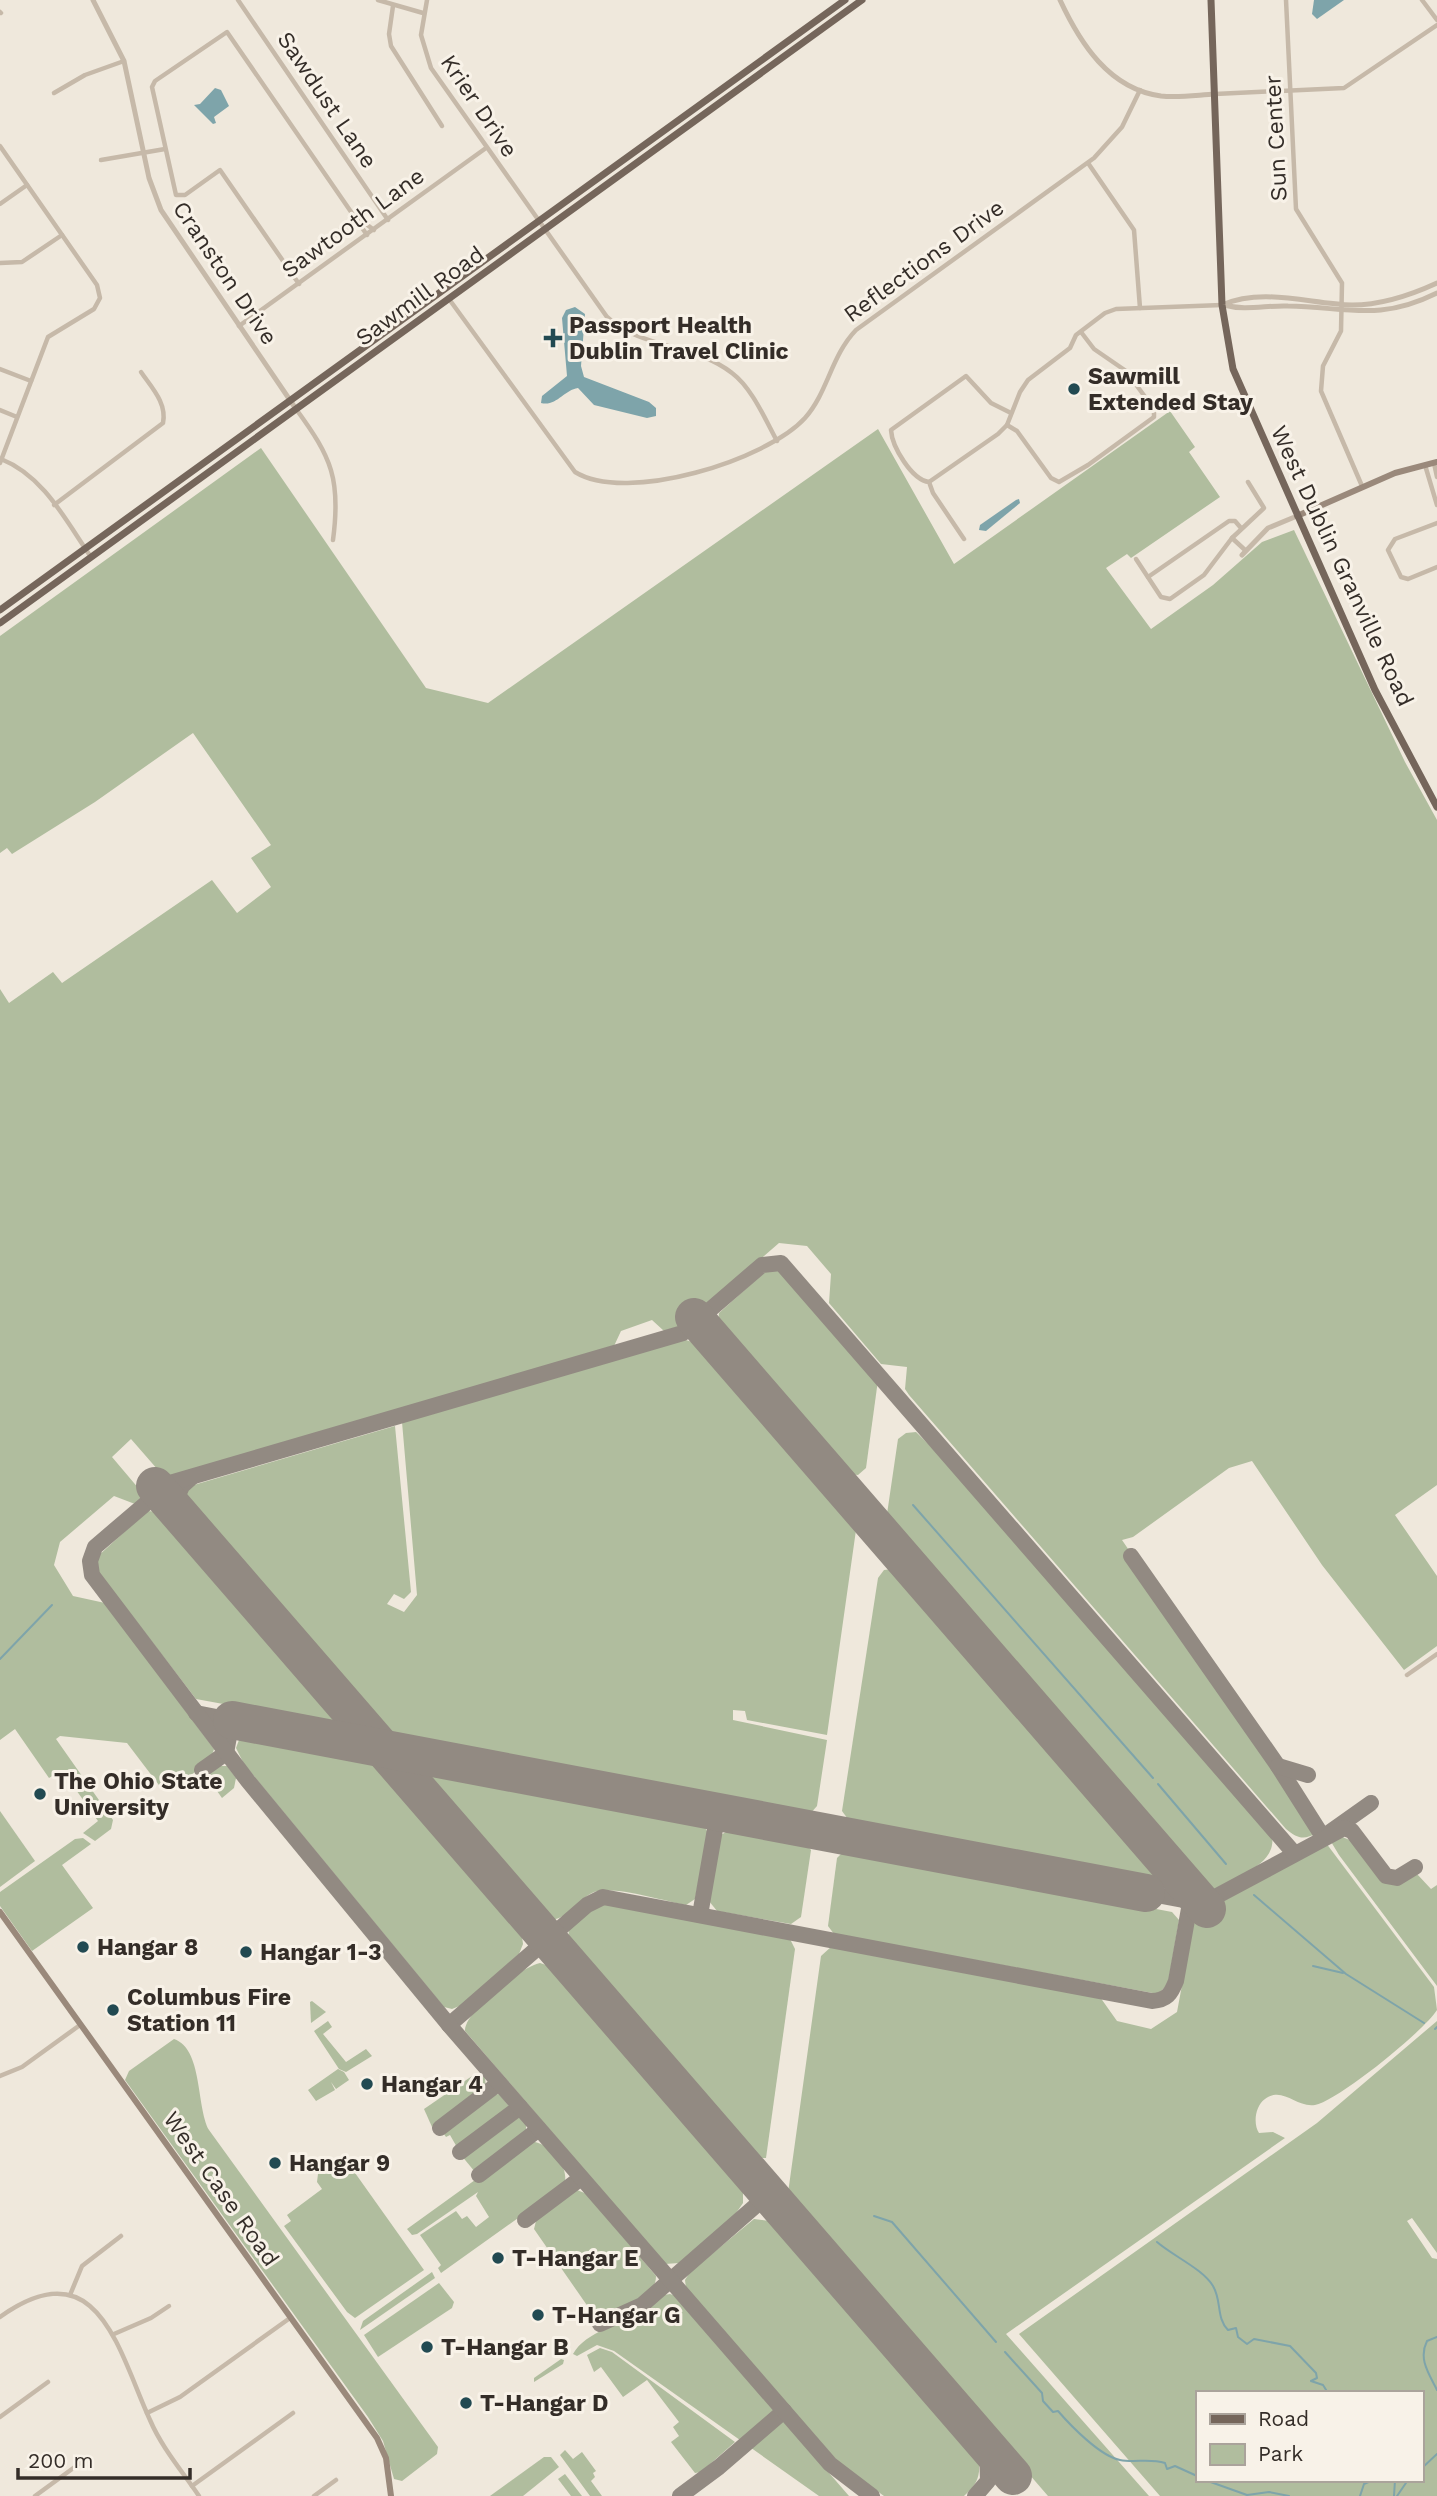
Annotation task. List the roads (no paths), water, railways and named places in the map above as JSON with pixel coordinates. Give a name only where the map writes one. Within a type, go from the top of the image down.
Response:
[{"type":"main road","name":"Sawmill Road","points":[[0,610],[845,0]]},
{"type":"main road","name":"Sawmill Road","points":[[0,623],[862,0]]},
{"type":"main road","name":"West Dublin Granville Road","points":[[1211,0],[1222,305],[1236,379],[1375,690],[1437,807]]},
{"type":"main road","points":[[1297,516],[1362,486],[1435,462]]},
{"type":"main road","name":"West Case Road","points":[[0,1913],[377,2438],[386,2458],[391,2496]]},
{"type":"street","name":"Cranston Drive","points":[[93,0],[124,61],[152,187],[164,216],[290,400]]},
{"type":"street","name":"Sawdust Lane","points":[[238,0],[388,220]]},
{"type":"street","points":[[377,0],[423,13]]},
{"type":"street","name":"Krier Drive","points":[[427,0],[423,13],[422,40],[429,64],[607,317],[632,333],[716,363],[730,371],[746,388],[777,441]]},
{"type":"street","points":[[1060,0],[1074,30],[1096,60],[1140,90],[1163,96],[1337,90],[1351,85],[1437,22],[1422,0]]},
{"type":"street","name":"Sun Center","points":[[1286,0],[1296,209],[1305,227],[1339,276],[1343,304]]},
{"type":"street","points":[[393,6],[388,34],[391,46],[442,126]]},
{"type":"street","points":[[299,284],[220,170],[185,195],[176,195],[153,84],[227,32],[367,235]]},
{"type":"street","points":[[54,93],[85,75],[124,61]]},
{"type":"street","name":"Reflections Drive","points":[[449,299],[571,468],[582,476],[630,484],[655,483],[777,441],[810,412],[838,352],[864,323],[1088,163],[1117,134],[1140,90]]},
{"type":"street","points":[[0,146],[97,285],[100,298],[94,309],[50,335],[0,461],[35,480],[91,557]]},
{"type":"street","name":"Sawtooth Lane","points":[[239,326],[486,148]]},
{"type":"street","points":[[101,160],[165,149]]},
{"type":"street","points":[[1088,163],[1134,230],[1140,308]]},
{"type":"street","points":[[0,204],[27,185]]},
{"type":"street","points":[[357,218],[374,230]]},
{"type":"street","points":[[288,268],[357,218]]},
{"type":"street","points":[[0,263],[22,262],[61,234]]},
{"type":"street","points":[[1222,305],[1235,299],[1267,298],[1343,304],[1390,300],[1437,283]]},
{"type":"street","points":[[929,482],[1007,425],[1025,384],[1066,352],[1081,332],[1109,311],[1222,305],[1234,308],[1290,306],[1342,312],[1384,311],[1437,293]]},
{"type":"street","points":[[1343,304],[1339,337],[1321,371],[1321,391],[1362,486]]},
{"type":"street","points":[[1007,425],[1017,431],[1054,481],[1063,480],[1088,465],[1154,417],[1154,409],[1126,371],[1094,349],[1081,332]]},
{"type":"street","points":[[0,369],[31,381]]},
{"type":"street","points":[[54,505],[163,423],[165,412],[162,402],[141,372]]},
{"type":"street","points":[[964,539],[933,493],[929,482],[915,475],[892,439],[892,426],[962,376],[970,377],[991,403],[1012,412]]},
{"type":"street","points":[[290,400],[321,443],[334,471],[338,498],[333,540]]},
{"type":"street","points":[[0,410],[18,416]]},
{"type":"street","points":[[1435,462],[1437,477]]},
{"type":"street","points":[[1425,465],[1437,505]]},
{"type":"street","points":[[1136,559],[1161,597],[1170,599],[1204,575],[1232,538],[1264,508],[1248,482]]},
{"type":"street","points":[[1232,538],[1243,552],[1268,528],[1297,516]]},
{"type":"street","points":[[1148,577],[1228,521],[1235,521],[1241,528]]},
{"type":"street","points":[[1437,523],[1395,540],[1388,550],[1396,572],[1408,579],[1437,567]]},
{"type":"street","points":[[1408,1675],[1437,1654]]},
{"type":"street","points":[[0,2076],[22,2067],[80,2025]]},
{"type":"street","points":[[71,2295],[82,2266],[121,2236]]},
{"type":"street","points":[[0,2317],[33,2297],[71,2295],[94,2308],[114,2334],[147,2413],[167,2451],[199,2496]]},
{"type":"street","points":[[114,2334],[151,2318],[169,2306]]},
{"type":"street","points":[[147,2413],[180,2397],[290,2318]]},
{"type":"street","points":[[0,2417],[48,2382]]},
{"type":"street","points":[[192,2486],[293,2413]]},
{"type":"street","points":[[35,2496],[83,2461]]},
{"type":"street","points":[[314,2496],[336,2480]]},
{"type":"water","points":[[1314,0],[1344,0],[1317,19],[1312,14]]},
{"type":"water","points":[[215,88],[221,90],[229,106],[214,117],[216,123],[213,124],[194,105],[200,104]]},
{"type":"water","points":[[575,307],[585,314],[581,366],[584,377],[649,402],[656,408],[656,416],[647,418],[594,405],[578,388],[556,401],[541,403],[542,396],[567,376],[562,318],[566,310]]},
{"type":"water","points":[[1019,499],[1020,503],[986,531],[979,530],[980,525]]},
{"type":"waterway","points":[[913,1505],[1153,1778]]},
{"type":"waterway","points":[[0,1659],[52,1605]]},
{"type":"waterway","points":[[1158,1784],[1226,1864]]},
{"type":"waterway","points":[[1254,1895],[1346,1974],[1424,2023]]},
{"type":"waterway","points":[[1313,1966],[1343,1973]]},
{"type":"waterway","points":[[874,2216],[892,2222],[996,2342]]},
{"type":"waterway","points":[[1157,2242],[1195,2268],[1213,2286],[1222,2320],[1228,2330],[1236,2328],[1238,2337],[1247,2344],[1254,2339],[1290,2346],[1316,2373],[1317,2378],[1311,2381],[1323,2385],[1327,2391]]},
{"type":"waterway","points":[[1437,2337],[1427,2341],[1424,2354],[1426,2366],[1437,2390]]},
{"type":"waterway","points":[[1005,2352],[1042,2393],[1043,2401],[1053,2412],[1058,2411],[1104,2453],[1120,2460],[1165,2463],[1167,2469],[1175,2466],[1196,2476]]},
{"type":"waterway","points":[[1423,2467],[1437,2454]]},
{"type":"waterway","points":[[1211,2482],[1247,2495],[1269,2492],[1289,2496]]},
{"type":"waterway","points":[[1360,2496],[1364,2484],[1368,2482]]},
{"type":"waterway","points":[[1394,2496],[1395,2482]]},
{"type":"waterway","points":[[1397,2496],[1407,2482]]},
{"type":"place","name":"Passport Health Dublin Travel Clinic","points":[[553,338]]},
{"type":"place","name":"Sawmill Extended Stay","points":[[1074,389]]},
{"type":"place","name":"The Ohio State University","points":[[40,1794]]},
{"type":"place","name":"Hangar 8","points":[[83,1947]]},
{"type":"place","name":"Hangar 1-3","points":[[246,1952]]},
{"type":"place","name":"Columbus Fire Station 11","points":[[113,2010]]},
{"type":"place","name":"Hangar 4","points":[[367,2084]]},
{"type":"place","name":"Hangar 9","points":[[275,2163]]},
{"type":"place","name":"T-Hangar E","points":[[498,2258]]},
{"type":"place","name":"T-Hangar G","points":[[538,2315]]},
{"type":"place","name":"T-Hangar B","points":[[427,2347]]},
{"type":"place","name":"T-Hangar D","points":[[466,2403]]}]
